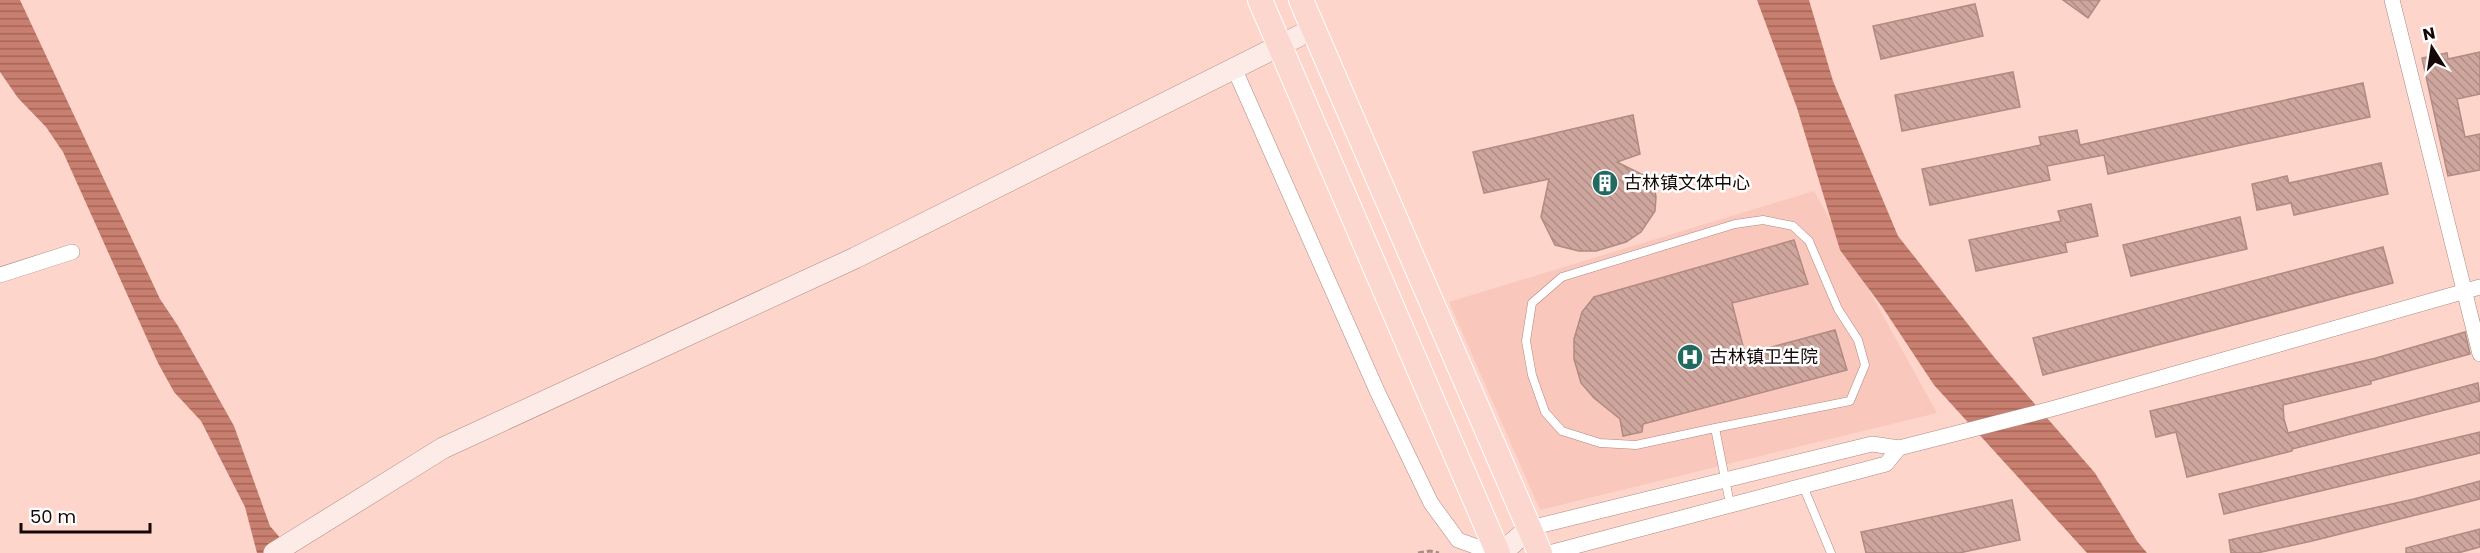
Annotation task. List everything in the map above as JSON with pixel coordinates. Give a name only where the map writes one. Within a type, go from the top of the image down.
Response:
[{"type":"main road","points":[[1260,0],[1498,553]]},
{"type":"main road","points":[[1301,0],[1540,553]]},
{"type":"street","points":[[2392,0],[2473,288],[2480,354]]},
{"type":"street","points":[[274,553],[443,448],[864,254],[1313,29]]},
{"type":"street","points":[[1234,68],[1378,393],[1431,503],[1458,540],[1498,553],[1530,528],[1872,444],[1899,448],[1988,427],[2473,288]]},
{"type":"street","points":[[0,275],[72,252]]},
{"type":"street","points":[[1549,553],[1886,464],[1899,448]]},
{"type":"lane","points":[[1763,220],[1793,226],[1809,241],[1838,309],[1858,340],[1865,365],[1850,400],[1715,428],[1636,445],[1600,443],[1563,431],[1545,412],[1532,375],[1526,341],[1532,303],[1562,277],[1735,224],[1763,220]]},
{"type":"lane","points":[[1715,428],[1730,504]]},
{"type":"lane","points":[[1803,486],[1831,553]]},
{"type":"path","points":[[1418,553],[1430,551],[1439,553]]},
{"type":"shaded area","points":[[0,0],[20,0],[160,299],[178,326],[234,426],[270,526],[293,553],[257,553],[245,507],[201,421],[174,392],[158,363],[63,152],[46,127],[18,98],[0,72]]},
{"type":"shaded area","points":[[1757,0],[1809,0],[1833,81],[1898,236],[1994,357],[2095,473],[2137,541],[2147,553],[2087,553],[1934,385],[1883,308],[1840,250],[1797,108]]},
{"type":"shaded area","name":"古林镇卫生院","points":[[1814,191],[1937,413],[1540,510],[1449,302]]},
{"type":"building","points":[[2063,0],[2100,0],[2088,18]]},
{"type":"building","points":[[1975,4],[1983,36],[1881,59],[1873,26]]},
{"type":"building","points":[[2480,52],[2480,94],[2457,99],[2465,137],[2480,134],[2480,170],[2448,176],[2422,58],[2447,53],[2448,59]]},
{"type":"building","points":[[2013,72],[2020,107],[1902,131],[1895,95]]},
{"type":"building","points":[[2363,83],[2370,117],[2108,174],[2104,155],[2047,166],[2050,180],[1930,205],[1922,169],[2041,145],[2039,137],[2077,130],[2080,145]]},
{"type":"building","name":"古林镇文体中心","points":[[1633,115],[1640,154],[1617,162],[1653,180],[1656,197],[1655,211],[1641,232],[1626,242],[1596,251],[1579,251],[1555,245],[1541,217],[1549,179],[1484,193],[1473,152]]},
{"type":"building","points":[[2381,163],[2388,194],[2294,215],[2291,203],[2257,210],[2252,184],[2287,176],[2289,183]]},
{"type":"building","points":[[2091,204],[2098,236],[2065,243],[2067,252],[1976,271],[1969,240],[2061,221],[2058,211]]},
{"type":"building","points":[[2240,217],[2247,249],[2131,276],[2123,245]]},
{"type":"building","points":[[1794,240],[1808,284],[1732,303],[1745,354],[1835,330],[1847,370],[1643,424],[1642,432],[1623,436],[1620,419],[1594,398],[1581,383],[1574,359],[1574,339],[1582,312],[1594,297]]},
{"type":"building","points":[[2383,247],[2393,283],[2043,375],[2033,338]]},
{"type":"building","points":[[2465,332],[2470,354],[2371,381],[2371,384],[2283,405],[2284,419],[2288,433],[2478,383],[2480,401],[2187,477],[2176,432],[2156,437],[2150,411],[2376,358]]},
{"type":"building","points":[[2480,432],[2480,453],[2224,514],[2219,494]]},
{"type":"building","points":[[2480,481],[2480,499],[2257,553],[2231,553],[2229,540],[2414,499]]},
{"type":"building","points":[[2012,500],[2020,540],[1959,553],[1866,553],[1861,532]]},
{"type":"building","points":[[2480,529],[2480,547],[2458,553],[2406,553],[2406,548]]},
{"type":"place","name":"古林镇文体中心","points":[[1605,183]]},
{"type":"place","name":"古林镇卫生院","points":[[1690,357]]}]
